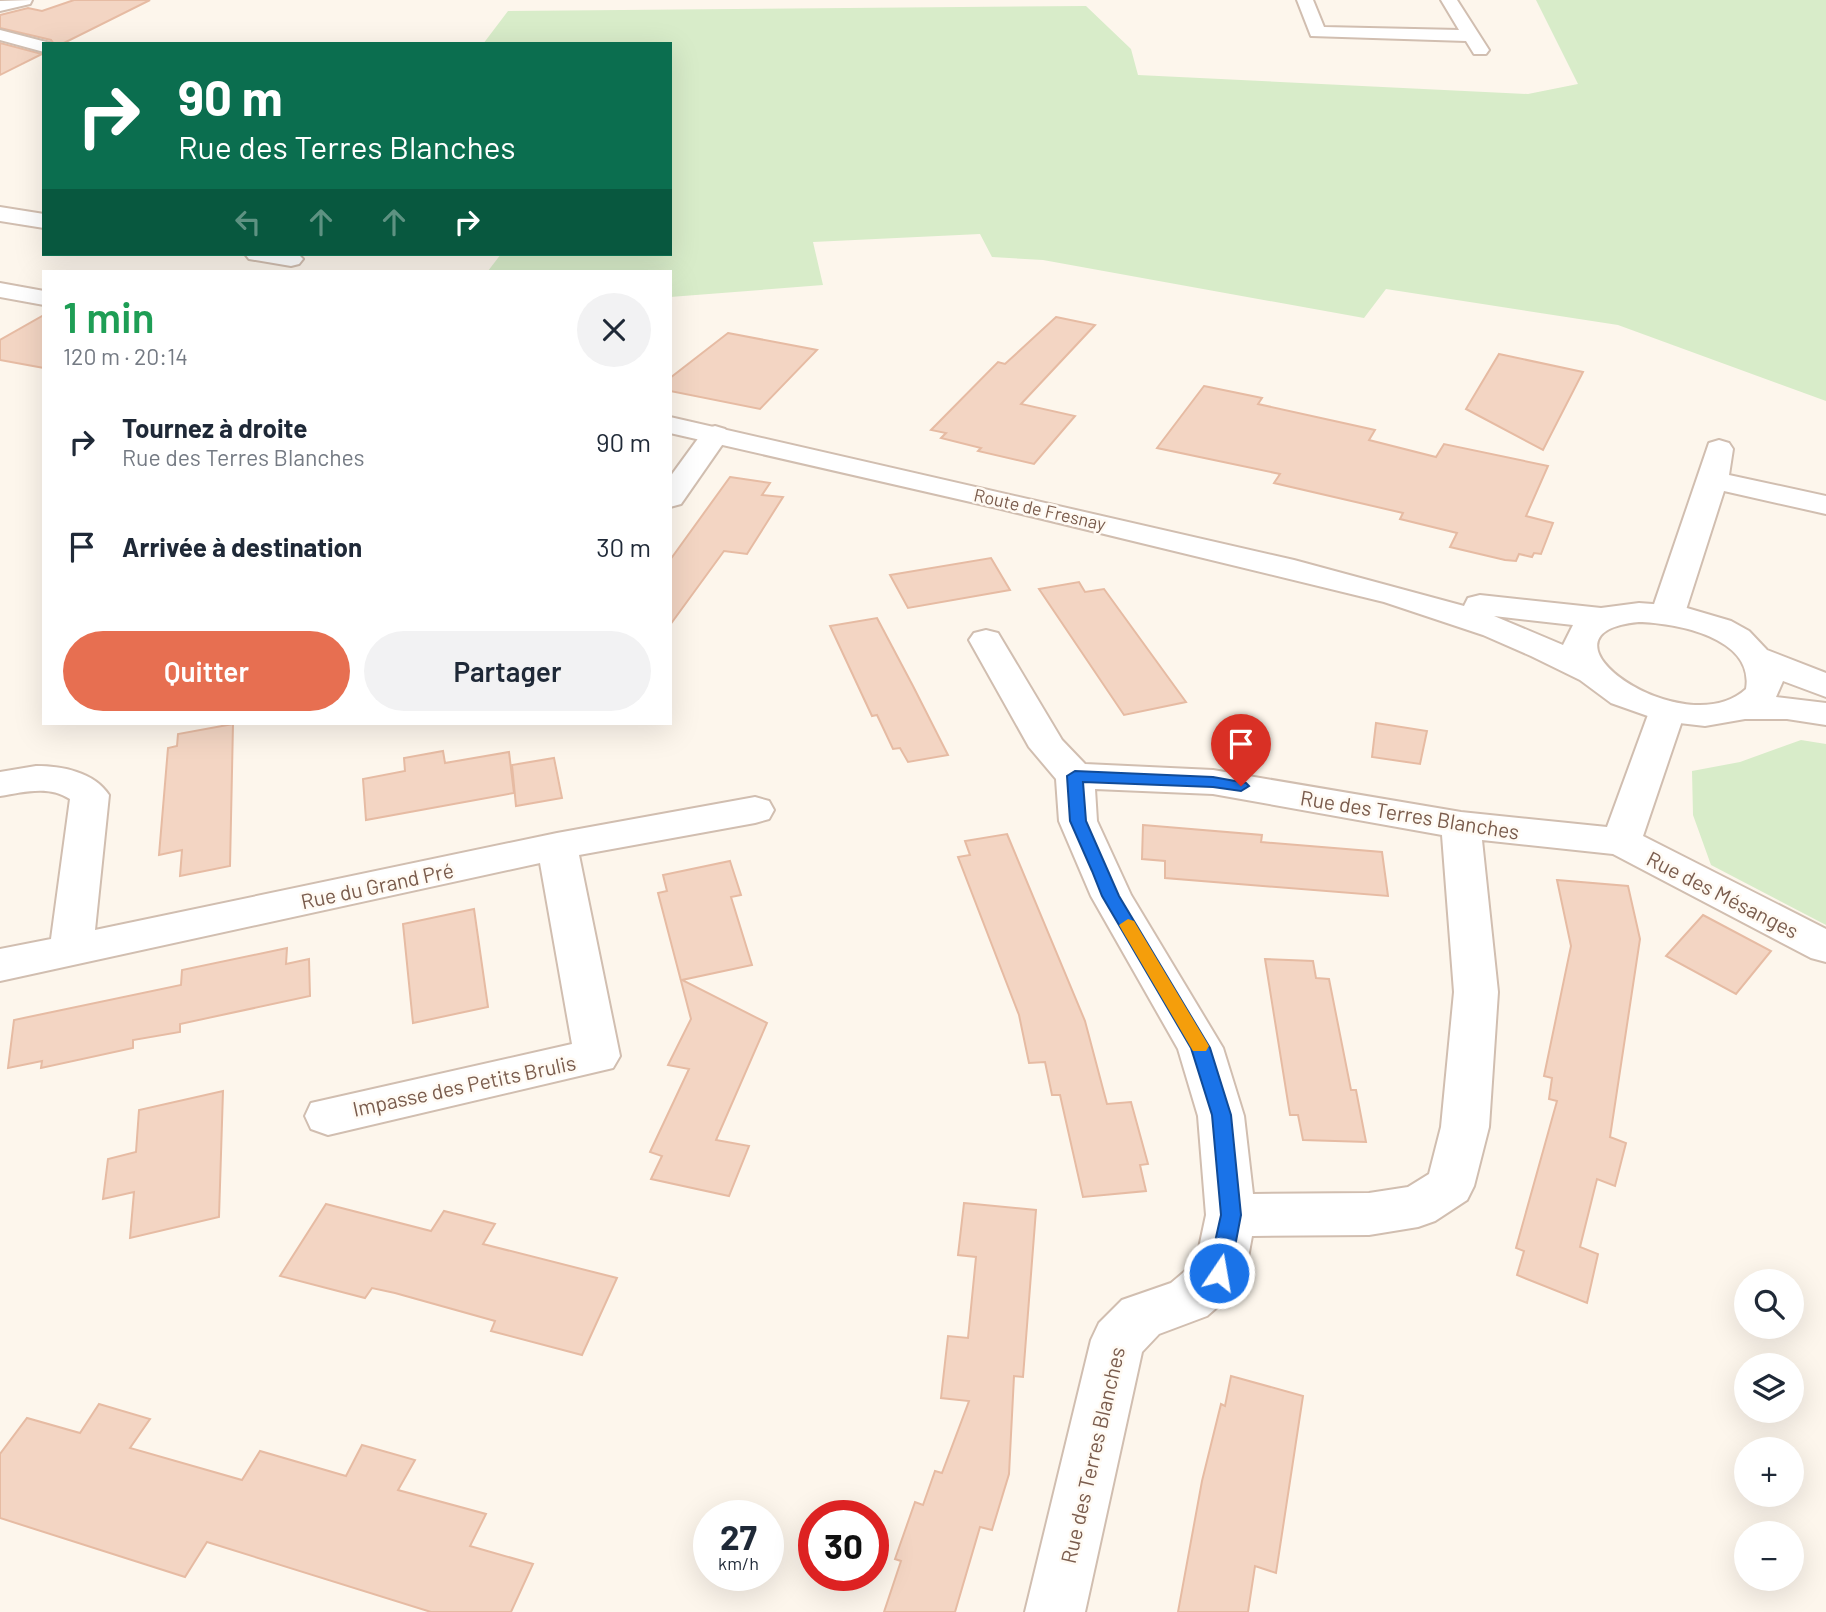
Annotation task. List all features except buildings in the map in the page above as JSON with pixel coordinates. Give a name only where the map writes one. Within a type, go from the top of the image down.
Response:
[{"type":"street","points":[[0,6],[24,0]]},
{"type":"street","points":[[1305,0],[1317,32],[1475,43],[1449,0]]},
{"type":"street","points":[[0,35],[42,46]]},
{"type":"street","points":[[0,214],[42,221]]},
{"type":"street","points":[[267,256],[293,261]]},
{"type":"street","points":[[0,290],[42,298]]},
{"type":"street","name":"Route de Fresnay","points":[[672,425],[867,467],[1408,598],[1524,638],[1590,672],[1610,688],[1637,702],[1667,712],[1724,714],[1745,708]]},
{"type":"street","points":[[672,495],[715,435]]},
{"type":"street","points":[[1668,613],[1713,480],[1718,449]]},
{"type":"street","points":[[1713,480],[1826,505]]},
{"type":"street","name":"Route de Fresnay","points":[[1408,598],[1601,618],[1620,612],[1668,613],[1699,621],[1727,633],[1749,649],[1755,657]]},
{"type":"street","points":[[1590,672],[1580,655],[1580,639],[1587,627],[1601,618]]},
{"type":"street","points":[[986,640],[1047,747],[1075,776]]},
{"type":"street","points":[[1755,657],[1826,686]]},
{"type":"street","points":[[1745,708],[1759,698],[1766,685],[1763,667],[1755,657]]},
{"type":"street","points":[[1745,708],[1787,708],[1826,715]]},
{"type":"street","points":[[1621,842],[1667,712]]},
{"type":"street","name":"Rue des Terres Blanches","points":[[1055,1612],[1118,1340],[1141,1317],[1189,1300],[1219,1273],[1231,1215],[1222,1115],[1200,1048],[1111,896],[1078,821],[1075,776],[1213,782],[1461,825],[1621,842]]},
{"type":"street","points":[[0,784],[47,777],[75,783],[90,795],[71,951]]},
{"type":"street","name":"Rue du Grand Pré","points":[[0,965],[557,846],[755,810]]},
{"type":"street","points":[[1231,1215],[1368,1214],[1418,1206],[1450,1186],[1465,1126],[1476,992],[1461,825]]},
{"type":"street","name":"Rue des Mésanges","points":[[1621,842],[1826,947]]},
{"type":"street","name":"Impasse des Petits Brulis","points":[[328,1116],[597,1056],[557,846]]},
{"type":"green space","points":[[1536,0],[1826,0],[1826,401],[1618,325],[1386,289],[1364,318],[1043,260],[992,257],[980,234],[813,242],[823,285],[672,297],[672,270],[489,270],[499,256],[672,256],[672,42],[485,42],[508,11],[1086,6],[1131,49],[1138,75],[1528,94],[1578,84]]},
{"type":"green space","points":[[1801,740],[1826,744],[1826,925],[1711,865],[1693,815],[1692,771],[1740,762]]},
{"type":"slow traffic","points":[[1128,925],[1199,1046]]},
{"type":"route","points":[[1219,1273],[1231,1215],[1222,1115],[1200,1048],[1111,896],[1078,821],[1075,776],[1213,782],[1241,786]]}]
